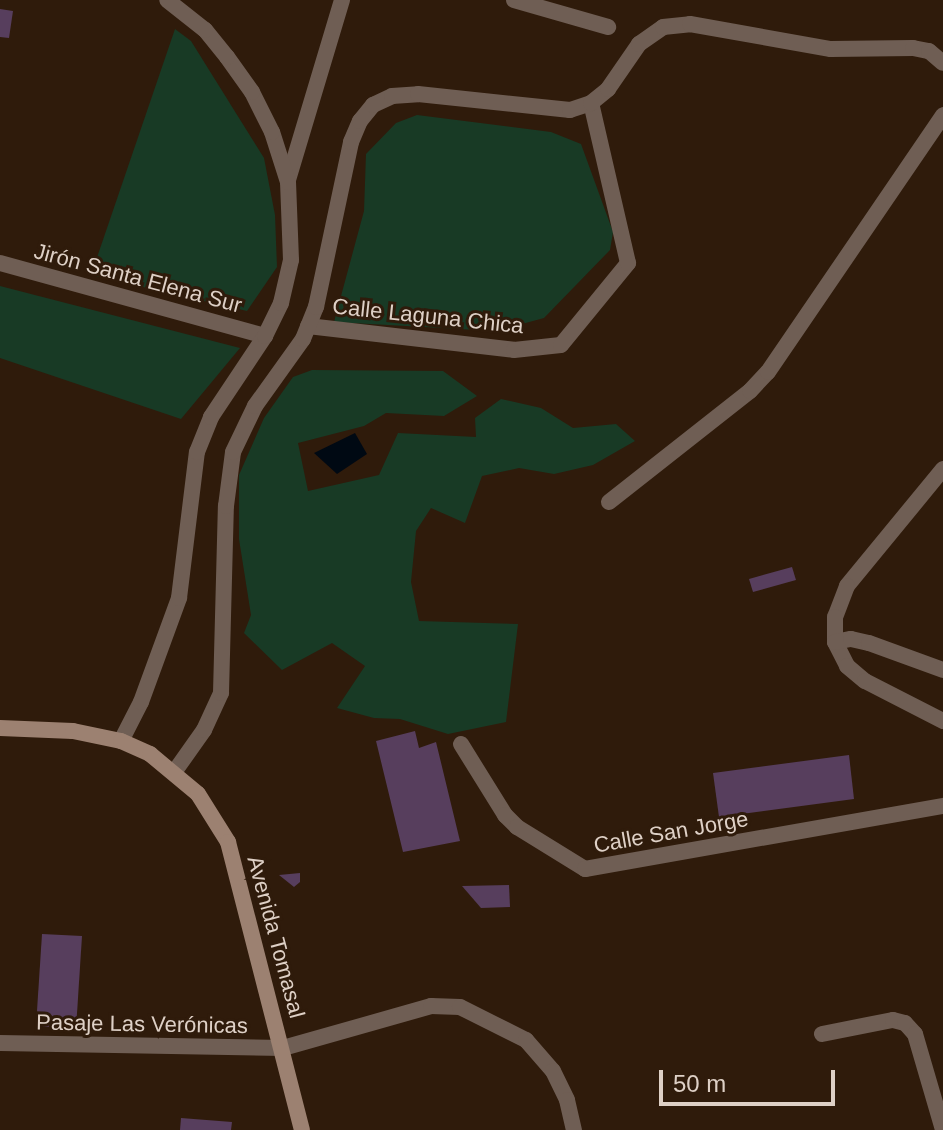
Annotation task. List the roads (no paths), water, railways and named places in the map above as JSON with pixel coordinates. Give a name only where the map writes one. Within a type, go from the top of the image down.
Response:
[{"type":"street","points":[[121,741],[141,702],[179,598],[197,452],[211,417],[265,336],[281,303],[291,260],[288,182],[272,132],[252,92],[205,30],[167,0]]},
{"type":"street","points":[[288,182],[342,0]]},
{"type":"street","points":[[514,0],[608,27]]},
{"type":"street","points":[[591,103],[608,89],[639,44],[663,27],[690,24],[831,49],[913,48],[929,51],[943,63]]},
{"type":"street","name":"Calle Laguna Chica","points":[[175,771],[204,730],[221,693],[226,506],[233,452],[255,406],[279,376],[316,307],[351,142],[360,121],[373,105],[392,96],[418,94],[570,110],[591,103],[628,263],[561,345],[514,350],[308,326]]},
{"type":"street","points":[[609,502],[750,391],[768,372],[943,118]]},
{"type":"street","name":"Jirón Santa Elena Sur","points":[[0,263],[265,336]]},
{"type":"street","points":[[943,469],[847,586],[835,617],[835,642],[847,666],[865,681],[943,721]]},
{"type":"street","points":[[835,642],[851,639],[869,643],[943,670]]},
{"type":"street","name":"Avenida Tomasal","points":[[0,728],[73,731],[121,741],[150,754],[175,771],[198,794],[228,842],[302,1130]]},
{"type":"street","name":"Calle San Jorge","points":[[461,744],[505,815],[517,827],[585,869],[943,806]]},
{"type":"street","name":"Pasaje Las Verónicas","points":[[0,1043],[283,1048],[431,1006],[460,1007],[526,1040],[553,1071],[567,1100],[574,1130]]},
{"type":"street","points":[[822,1034],[893,1020],[905,1023],[915,1034],[943,1130]]}]
